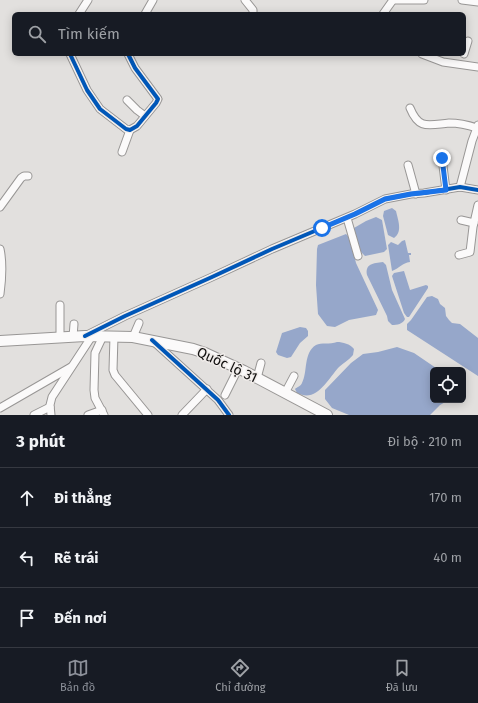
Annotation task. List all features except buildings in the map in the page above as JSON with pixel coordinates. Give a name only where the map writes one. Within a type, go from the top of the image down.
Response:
[{"type":"highway","name":"Quốc lộ 31","points":[[0,341],[88,336],[133,337],[152,340],[205,353],[257,378],[327,415]]},
{"type":"street","points":[[79,12],[88,0]]},
{"type":"street","points":[[146,12],[153,0]]},
{"type":"street","points":[[245,0],[253,12]]},
{"type":"street","points":[[385,12],[394,0],[424,0]]},
{"type":"street","points":[[462,0],[478,2]]},
{"type":"street","points":[[466,48],[468,41]]},
{"type":"street","points":[[71,56],[87,90],[100,109],[126,129],[130,130]]},
{"type":"street","points":[[122,152],[130,130],[137,126],[158,99],[135,68],[129,56]]},
{"type":"street","points":[[461,65],[463,56]]},
{"type":"street","points":[[432,57],[443,62],[478,67]]},
{"type":"street","points":[[127,100],[145,116]]},
{"type":"street","points":[[410,108],[414,118],[425,124],[463,124],[477,126],[460,187]]},
{"type":"street","points":[[442,158],[446,190]]},
{"type":"street","points":[[408,164],[416,194]]},
{"type":"street","points":[[0,207],[21,178],[28,176]]},
{"type":"street","points":[[34,415],[51,411],[52,397],[72,367],[88,336],[125,316],[310,233],[347,218],[385,199],[460,187],[478,190]]},
{"type":"street","points":[[459,255],[470,252],[478,205]]},
{"type":"street","points":[[347,218],[358,256]]},
{"type":"street","points":[[461,220],[474,223]]},
{"type":"street","points":[[0,248],[2,255],[2,280],[0,294]]},
{"type":"street","points":[[60,305],[60,337]]},
{"type":"street","points":[[133,337],[139,323]]},
{"type":"street","points":[[73,337],[74,324]]},
{"type":"street","points":[[88,415],[103,413],[95,398],[94,362],[95,353],[103,336]]},
{"type":"street","points":[[114,336],[113,370],[115,375],[148,415]]},
{"type":"street","points":[[152,340],[218,400],[229,415]]},
{"type":"street","points":[[257,378],[262,363]]},
{"type":"street","points":[[0,408],[72,367]]},
{"type":"street","points":[[225,395],[238,369]]},
{"type":"street","points":[[285,393],[294,376]]},
{"type":"street","points":[[182,415],[207,390]]},
{"type":"water","points":[[392,208],[396,211],[399,226],[398,233],[394,238],[388,235],[383,216],[384,211]]},
{"type":"water","points":[[376,217],[382,220],[387,249],[384,252],[365,256],[360,251],[354,228]]},
{"type":"water","points":[[346,234],[350,238],[356,263],[378,310],[376,315],[349,320],[335,327],[327,326],[318,314],[316,285],[317,249],[318,245]]},
{"type":"water","points":[[405,240],[408,253],[411,253],[411,255],[409,255],[410,262],[405,263],[392,271],[388,245],[391,242],[398,245]]},
{"type":"water","points":[[383,262],[386,265],[392,290],[405,319],[403,322],[398,324],[392,325],[388,321],[367,275],[367,268],[370,265]]},
{"type":"water","points":[[404,271],[410,290],[426,285],[428,286],[409,317],[407,317],[404,313],[392,276],[394,273]]},
{"type":"water","points":[[432,296],[438,299],[440,304],[445,308],[446,316],[452,323],[460,324],[478,338],[478,376],[407,330],[407,324],[427,297]]},
{"type":"water","points":[[300,327],[306,328],[308,331],[308,336],[300,343],[291,357],[287,358],[278,355],[276,352],[282,333]]},
{"type":"water","points":[[342,342],[352,347],[354,349],[353,355],[339,367],[326,384],[316,393],[304,395],[297,393],[295,389],[300,386],[304,379],[307,358],[312,348],[318,344]]},
{"type":"water","points":[[397,347],[414,353],[435,367],[430,367],[430,403],[444,403],[430,415],[349,415],[332,408],[325,399],[325,390],[351,363],[363,354]]},
{"type":"cycle path","points":[[71,56],[87,90],[100,109],[126,129],[130,130],[137,126],[158,99],[135,68],[129,56]]},
{"type":"cycle path","points":[[85,336],[125,316],[272,249],[355,214],[385,199],[460,187],[478,190]]},
{"type":"cycle path","points":[[152,340],[218,400],[229,415]]},
{"type":"route","points":[[322,228],[385,199],[446,190],[442,158]]}]
